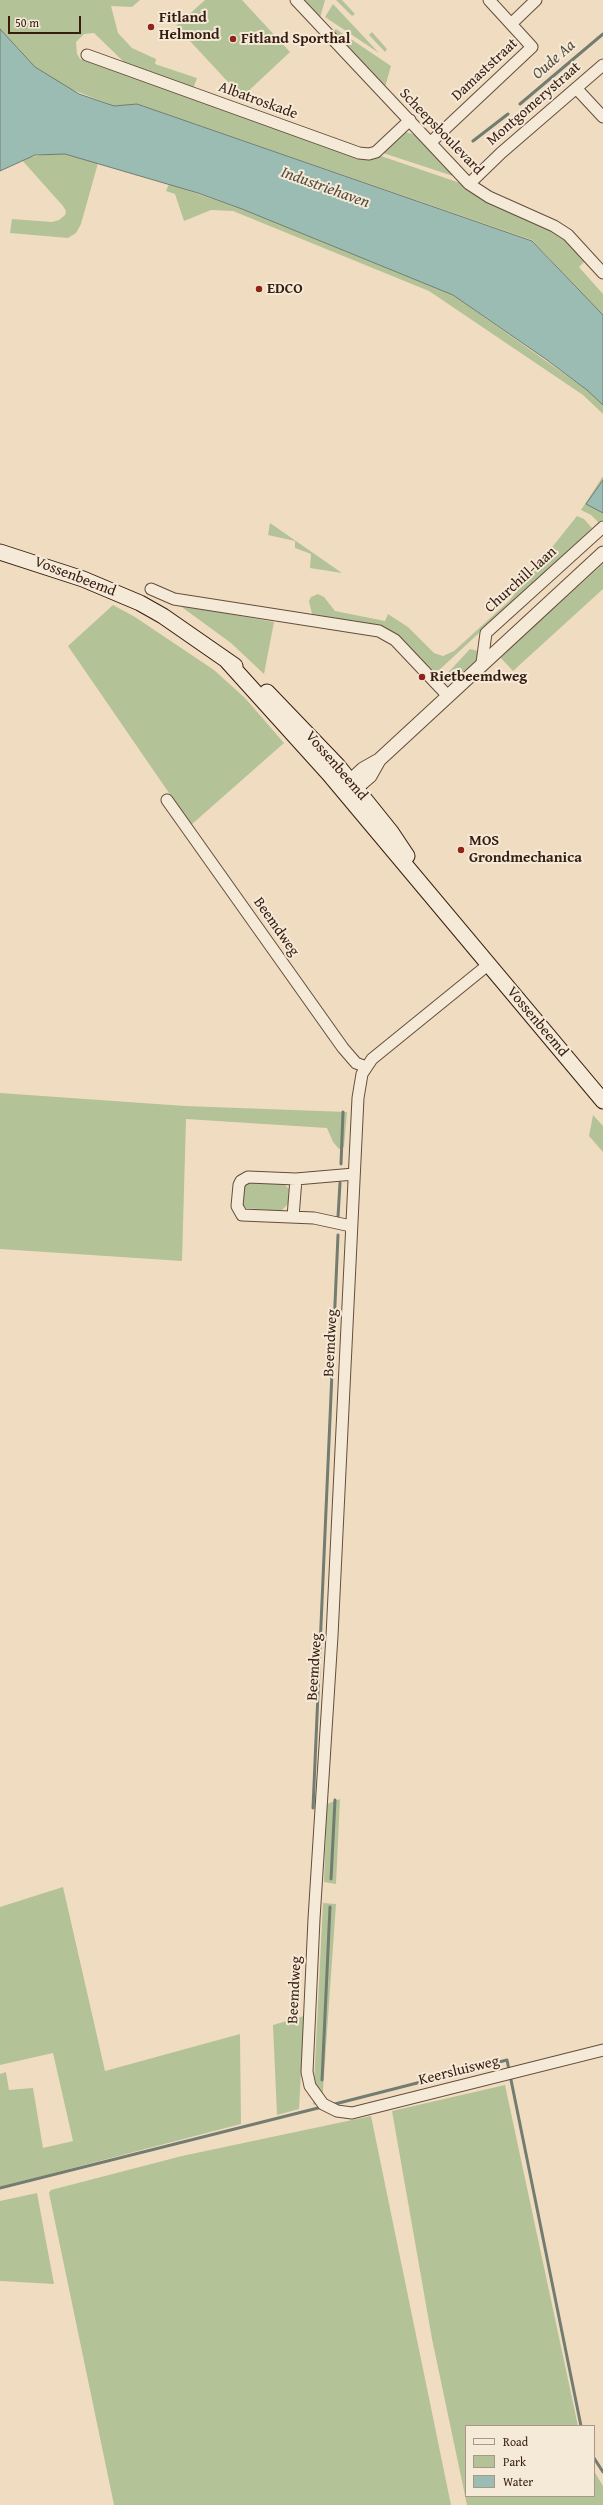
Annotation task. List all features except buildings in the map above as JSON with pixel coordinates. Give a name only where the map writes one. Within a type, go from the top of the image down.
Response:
[{"type":"main road","name":"Vossenbeemd","points":[[0,552],[52,567],[115,591],[163,616],[246,674],[285,709],[350,787],[424,888],[603,1101]]},
{"type":"street","name":"Scheepsboulevard","points":[[296,0],[469,184],[490,197],[554,226],[568,235],[603,273]]},
{"type":"street","name":"Damaststraat","points":[[431,142],[532,47],[489,0]]},
{"type":"street","points":[[511,24],[536,0]]},
{"type":"street","name":"Albatroskade","points":[[87,55],[360,153],[369,154],[376,152],[410,120]]},
{"type":"street","name":"Montgomerystraat","points":[[469,184],[501,153],[603,65]]},
{"type":"street","points":[[576,88],[603,117]]},
{"type":"street","name":"Churchill-laan","points":[[482,663],[486,633],[602,530]]},
{"type":"street","points":[[350,787],[370,776],[379,760],[447,695],[603,553]]},
{"type":"street","points":[[151,589],[174,599],[379,631],[401,646],[447,695]]},
{"type":"street","name":"Beemdweg","points":[[167,800],[343,1048],[356,1063],[366,1067],[358,1098],[332,1636],[314,1919],[307,2072],[310,2086],[323,2104]]},
{"type":"street","points":[[366,1067],[489,964]]},
{"type":"street","points":[[351,1226],[314,1218],[242,1215],[237,1206],[241,1180],[248,1178],[296,1179],[354,1174]]},
{"type":"street","points":[[293,1217],[296,1179]]},
{"type":"street","name":"Keersluisweg","points":[[323,2104],[337,2111],[352,2113],[603,2050]]},
{"type":"green space","points":[[0,0],[140,0],[132,7],[111,6],[118,33],[132,48],[156,59],[155,64],[197,78],[193,89],[125,63],[94,33],[84,34],[76,42],[77,54],[80,59],[358,156],[378,155],[463,184],[487,202],[538,222],[567,242],[586,260],[579,267],[603,294],[603,315],[532,240],[137,104],[114,106],[63,86],[35,67],[0,29]]},
{"type":"green space","name":"Fitland Sporthal","points":[[205,0],[242,0],[290,52],[242,97],[176,26]]},
{"type":"green space","points":[[303,0],[325,0],[320,18]]},
{"type":"green space","points":[[336,0],[342,0],[355,14],[352,16]]},
{"type":"green space","points":[[333,4],[379,53],[325,17]]},
{"type":"green space","points":[[336,29],[391,66],[385,87],[333,32]]},
{"type":"green space","points":[[372,32],[387,49],[385,52],[369,35]]},
{"type":"green space","points":[[405,132],[417,135],[456,177],[380,152]]},
{"type":"green space","points":[[52,153],[65,154],[98,163],[81,224],[76,233],[68,238],[10,233],[12,219],[52,222],[59,220],[65,215],[66,211],[63,206],[21,159]]},
{"type":"green space","points":[[169,184],[242,209],[453,295],[587,390],[603,405],[603,414],[583,395],[429,291],[233,211],[211,210],[184,221],[175,194],[166,191]]},
{"type":"green space","points":[[603,476],[603,520],[599,523],[591,515],[581,510]]},
{"type":"green space","points":[[577,516],[584,519],[592,528],[436,673],[391,631],[378,625],[312,614],[309,601],[311,597],[318,594],[324,597],[335,611],[385,621],[388,614],[408,627],[434,653],[443,656],[454,651],[509,601]]},
{"type":"green space","points":[[270,523],[342,573],[310,568],[311,554],[295,548],[295,541],[268,535]]},
{"type":"green space","points":[[603,564],[603,589],[513,671],[500,657]]},
{"type":"green space","points":[[113,605],[135,617],[214,670],[245,698],[284,743],[191,825],[68,646]]},
{"type":"green space","points":[[179,605],[274,622],[264,674],[231,643]]},
{"type":"green space","points":[[470,649],[478,651],[477,660],[458,676],[444,677]]},
{"type":"green space","points":[[0,1093],[185,1106],[347,1112],[344,1147],[339,1149],[333,1142],[327,1128],[186,1119],[182,1261],[0,1249]]},
{"type":"green space","points":[[593,1115],[603,1126],[603,1152],[589,1136]]},
{"type":"green space","points":[[247,1182],[284,1184],[289,1189],[288,1204],[281,1211],[246,1208],[240,1202],[240,1188]]},
{"type":"green space","points":[[340,1799],[336,1884],[324,1882],[327,1804]]},
{"type":"green space","points":[[63,1887],[105,2071],[240,2034],[241,2124],[0,2187],[0,2074],[6,2072],[9,2090],[33,2088],[43,2148],[73,2141],[53,2053],[0,2065],[0,1907]]},
{"type":"green space","points":[[323,1903],[336,1904],[322,2104],[315,2105],[313,2104]]},
{"type":"green space","points":[[304,2016],[299,2109],[277,2115],[273,2025]]},
{"type":"green space","points":[[505,2085],[578,2425],[465,2425],[465,2496],[432,2339],[392,2111]]},
{"type":"green space","points":[[371,2116],[451,2505],[114,2505],[49,2193],[51,2190],[182,2156]]},
{"type":"green space","points":[[37,2193],[54,2284],[0,2281],[0,2201]]},
{"type":"green space","points":[[595,2473],[603,2486],[603,2505],[467,2505],[465,2497],[595,2497]]},
{"type":"water","name":"Industriehaven","points":[[0,29],[35,67],[79,94],[114,106],[137,104],[532,241],[603,315],[603,405],[587,390],[547,360],[453,295],[242,209],[198,193],[65,154],[35,155],[0,171]]},
{"type":"water","points":[[603,480],[603,513],[586,504]]},
{"type":"waterway","name":"Oude Aa","points":[[520,104],[603,34]]},
{"type":"waterway","name":"Oude Aa","points":[[473,141],[508,114]]},
{"type":"waterway","points":[[341,1164],[343,1112]]},
{"type":"waterway","points":[[338,1217],[340,1183]]},
{"type":"waterway","points":[[313,1808],[338,1235]]},
{"type":"waterway","points":[[331,1879],[335,1800]]},
{"type":"waterway","points":[[322,2080],[330,1907]]},
{"type":"waterway","points":[[331,2105],[507,2060],[581,2425]]},
{"type":"waterway","points":[[0,2188],[322,2107]]},
{"type":"waterway","points":[[595,2460],[603,2472]]},
{"type":"place","name":"Fitland Helmond","points":[[151,27]]},
{"type":"place","name":"Fitland Sporthal","points":[[233,39]]},
{"type":"place","name":"EDCO","points":[[259,289]]},
{"type":"place","name":"Rietbeemdweg","points":[[422,677]]},
{"type":"place","name":"MOS Grondmechanica","points":[[461,850]]}]
